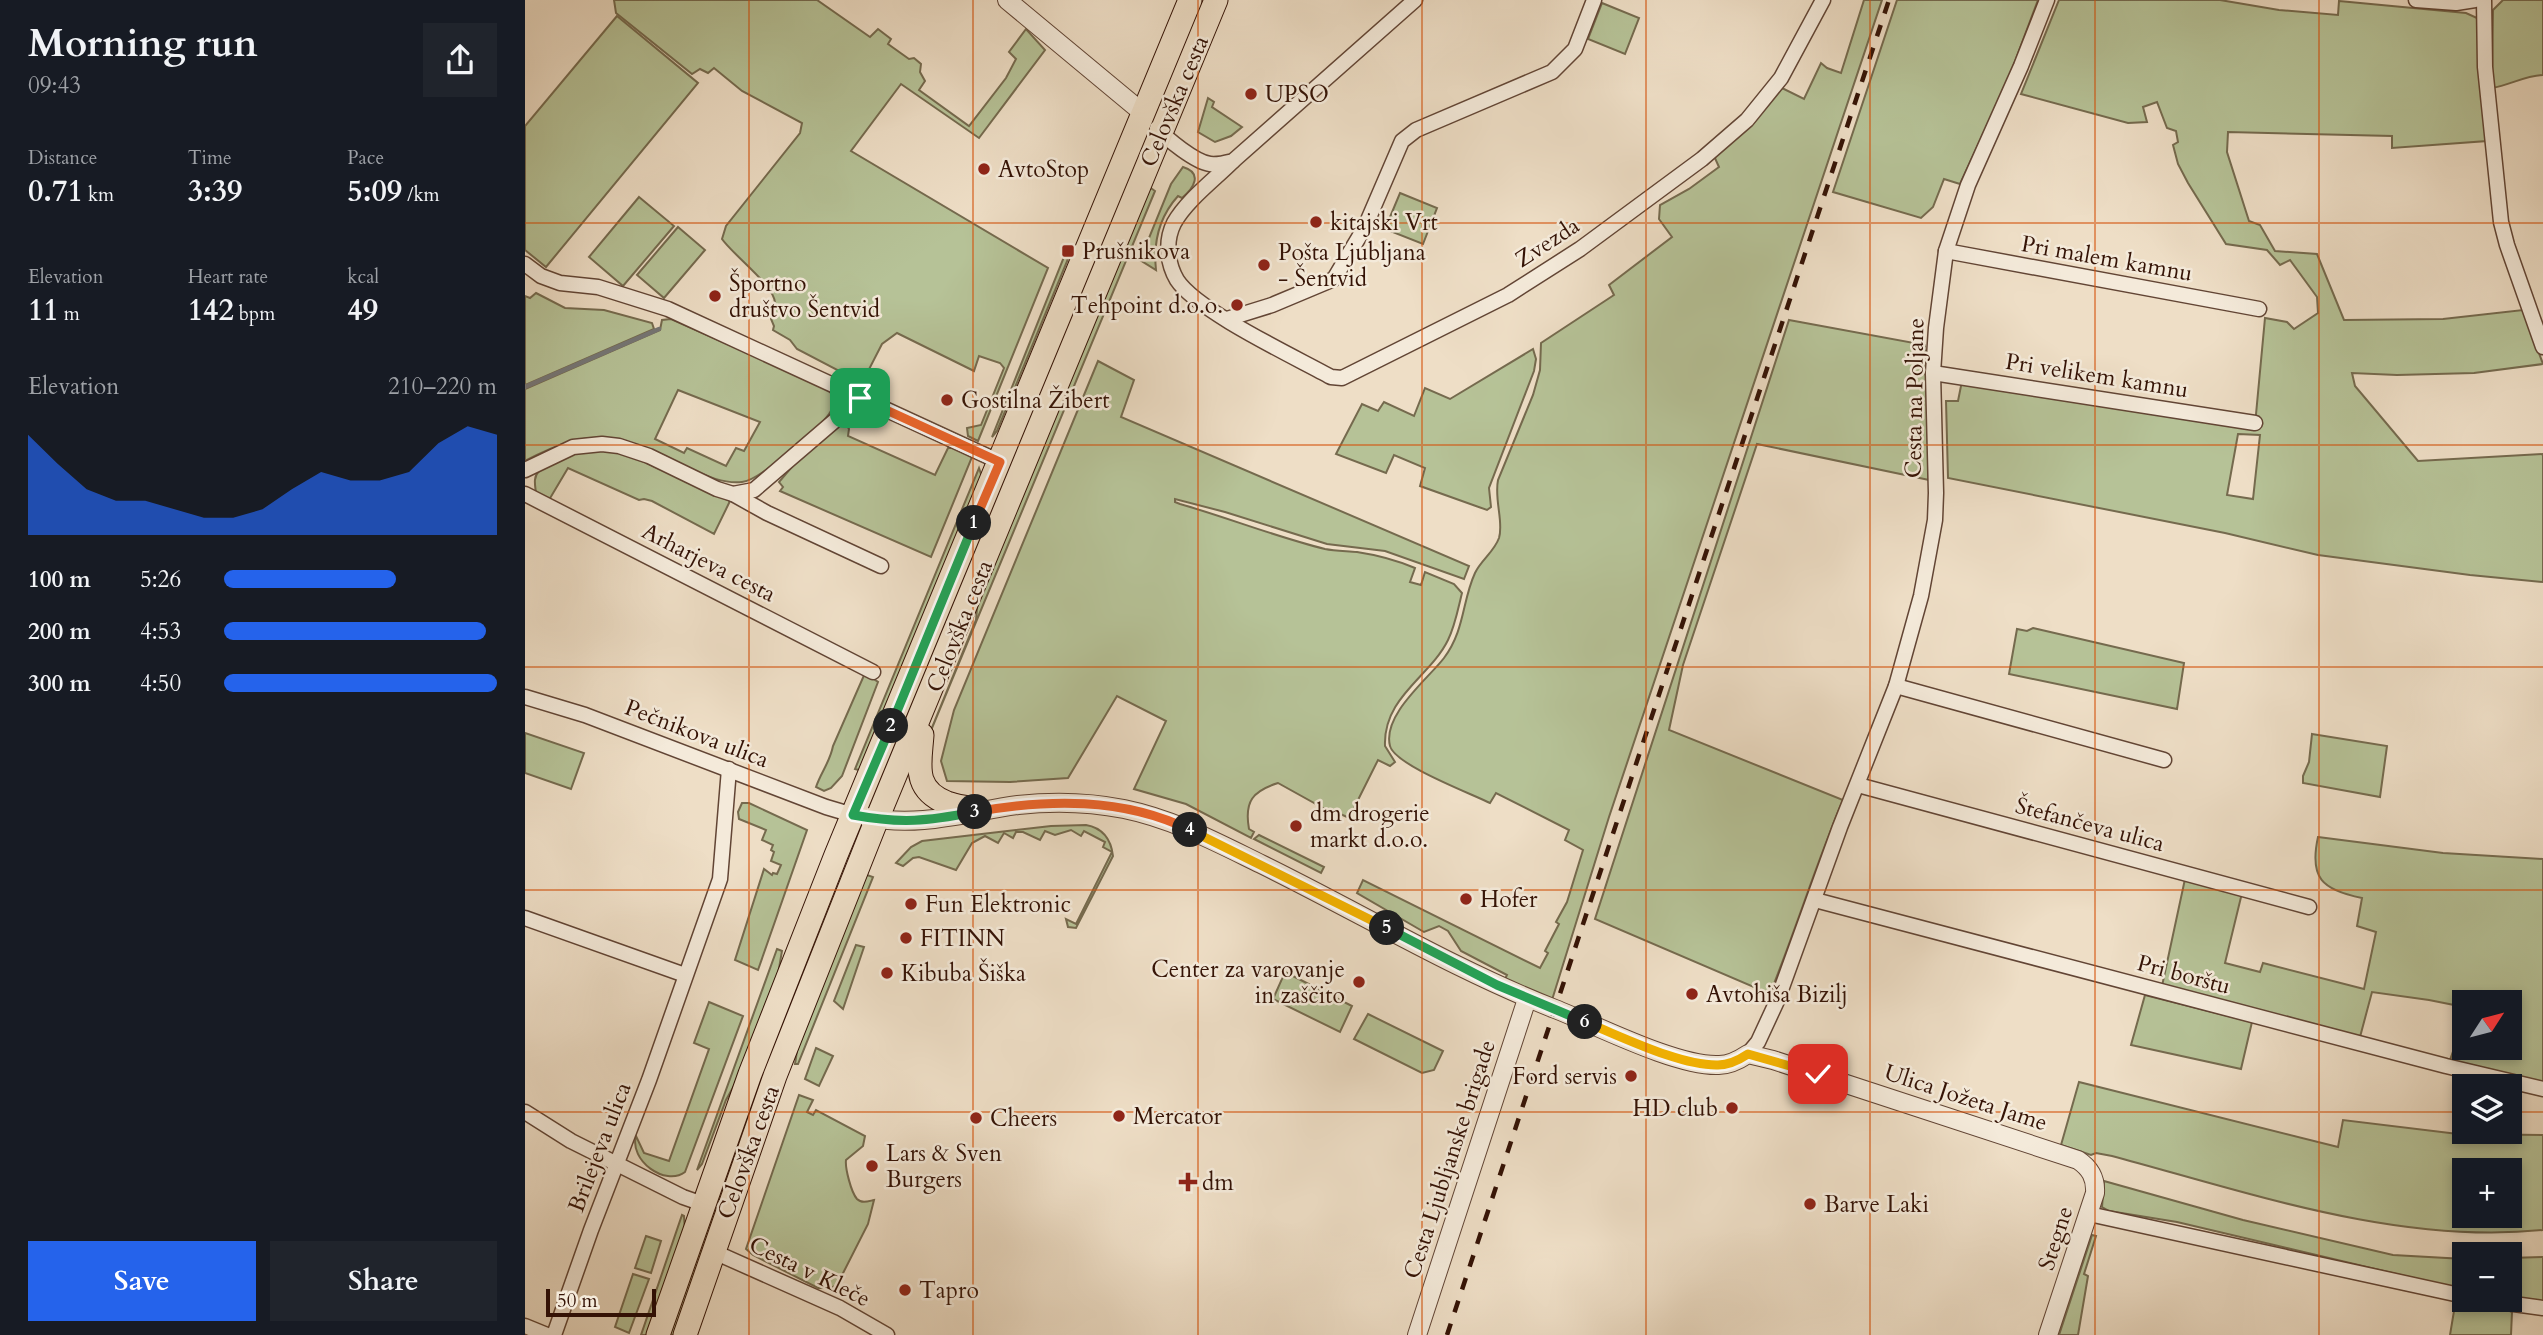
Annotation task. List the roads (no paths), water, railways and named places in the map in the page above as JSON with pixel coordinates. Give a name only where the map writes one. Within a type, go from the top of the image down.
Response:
[{"type":"main road","name":"Celovška cesta","points":[[658,1335],[750,1074],[836,855],[1190,0]]},
{"type":"main road","name":"Celovška cesta","points":[[685,1335],[775,1076],[877,819],[1216,0]]},
{"type":"main road","points":[[923,711],[918,762],[922,782],[944,802],[965,805],[980,811]]},
{"type":"street","points":[[1007,0],[1143,113],[1162,134],[1206,164],[1214,165],[1233,160]]},
{"type":"street","name":"Zvezda","points":[[1415,0],[1233,160],[1179,216],[1173,226],[1168,256],[1177,280],[1188,293],[1227,319],[1331,377],[1342,378],[1508,295],[1580,249],[1702,159],[1747,120],[1781,78],[1823,0]]},
{"type":"street","points":[[1227,319],[1272,305],[1334,279],[1365,227],[1402,141],[1416,130],[1552,72],[1575,49],[1594,0]]},
{"type":"street","name":"Cesta na Poljane","points":[[1748,1054],[1758,1042],[1777,1001],[1840,827],[1896,686],[1921,596],[1935,520],[1933,373],[1946,251],[1968,185],[2047,0]]},
{"type":"street","points":[[2416,0],[2456,3],[2475,0]]},
{"type":"street","points":[[2484,0],[2486,79],[2501,222],[2543,347]]},
{"type":"street","name":"Pri malem kamnu","points":[[1946,251],[2259,309]]},
{"type":"street","points":[[525,264],[541,276],[559,284],[598,287],[668,309],[1000,462]]},
{"type":"street","name":"Pri velikem kamnu","points":[[1933,373],[2255,423]]},
{"type":"street","points":[[733,494],[754,490],[766,481],[860,398]]},
{"type":"street","points":[[525,470],[573,447],[589,443],[619,446],[649,456],[733,494],[767,513],[881,566]]},
{"type":"street","name":"Arharjeva cesta","points":[[525,494],[873,672]]},
{"type":"street","points":[[1896,686],[2164,760]]},
{"type":"street","name":"Pečnikova ulica","points":[[525,697],[585,715],[853,815]]},
{"type":"street","name":"Brilejeva ulica","points":[[554,1335],[720,879],[729,769]]},
{"type":"street","name":"Štefančeva ulica","points":[[1858,785],[2309,907]]},
{"type":"street","points":[[853,815],[898,822],[931,821],[980,811],[1053,802],[1126,809],[1179,824],[1527,999],[1673,1056],[1719,1065],[1736,1062],[1748,1054]]},
{"type":"street","name":"Pri borštu","points":[[1815,900],[2446,1066],[2543,1089]]},
{"type":"street","points":[[525,918],[685,975]]},
{"type":"street","name":"Cesta Ljubljanske brigade","points":[[1417,1335],[1527,999]]},
{"type":"street","name":"Ulica Jožeta Jame","points":[[1748,1054],[2078,1160]]},
{"type":"street","points":[[525,1112],[571,1140],[683,1197],[703,1203]]},
{"type":"street","name":"Stegne","points":[[2048,1335],[2095,1193],[2091,1172],[2078,1160]]},
{"type":"street","points":[[2089,1214],[2452,1293]]},
{"type":"street","name":"Cesta v Kleče","points":[[712,1251],[840,1308],[887,1335]]},
{"type":"street","points":[[2522,1305],[2543,1308]]},
{"type":"street","points":[[525,1326],[547,1335]]},
{"type":"waterway","points":[[525,387],[659,329]]},
{"type":"railway","points":[[1447,1335],[1889,0]]},
{"type":"place","name":"UPSO","points":[[1251,94]]},
{"type":"place","name":"AvtoStop","points":[[984,169]]},
{"type":"place","name":"kitajski Vrt","points":[[1316,222]]},
{"type":"place","name":"Prušnikova","points":[[1068,251]]},
{"type":"place","name":"Pošta Ljubljana - Šentvid","points":[[1264,265]]},
{"type":"place","name":"Športno društvo Šentvid","points":[[715,296]]},
{"type":"place","name":"Tehpoint d.o.o.","points":[[1237,305]]},
{"type":"place","name":"Gostilna Žibert","points":[[947,400]]},
{"type":"place","name":"dm drogerie markt d.o.o.","points":[[1296,826]]},
{"type":"place","name":"Hofer","points":[[1466,899]]},
{"type":"place","name":"Fun Elektronic","points":[[911,904]]},
{"type":"place","name":"FITINN","points":[[906,938]]},
{"type":"place","name":"Kibuba Šiška","points":[[887,973]]},
{"type":"place","name":"Center za varovanje in zaščito","points":[[1359,982]]},
{"type":"place","name":"Avtohiša Bizilj","points":[[1692,994]]},
{"type":"place","name":"Ford servis","points":[[1631,1076]]},
{"type":"place","name":"HD club","points":[[1732,1108]]},
{"type":"place","name":"Mercator","points":[[1119,1116]]},
{"type":"place","name":"Cheers","points":[[976,1118]]},
{"type":"place","name":"Lars & Sven Burgers","points":[[872,1166]]},
{"type":"place","name":"dm","points":[[1188,1182]]},
{"type":"place","name":"Barve Laki","points":[[1810,1204]]},
{"type":"place","name":"Tapro","points":[[905,1290]]}]
